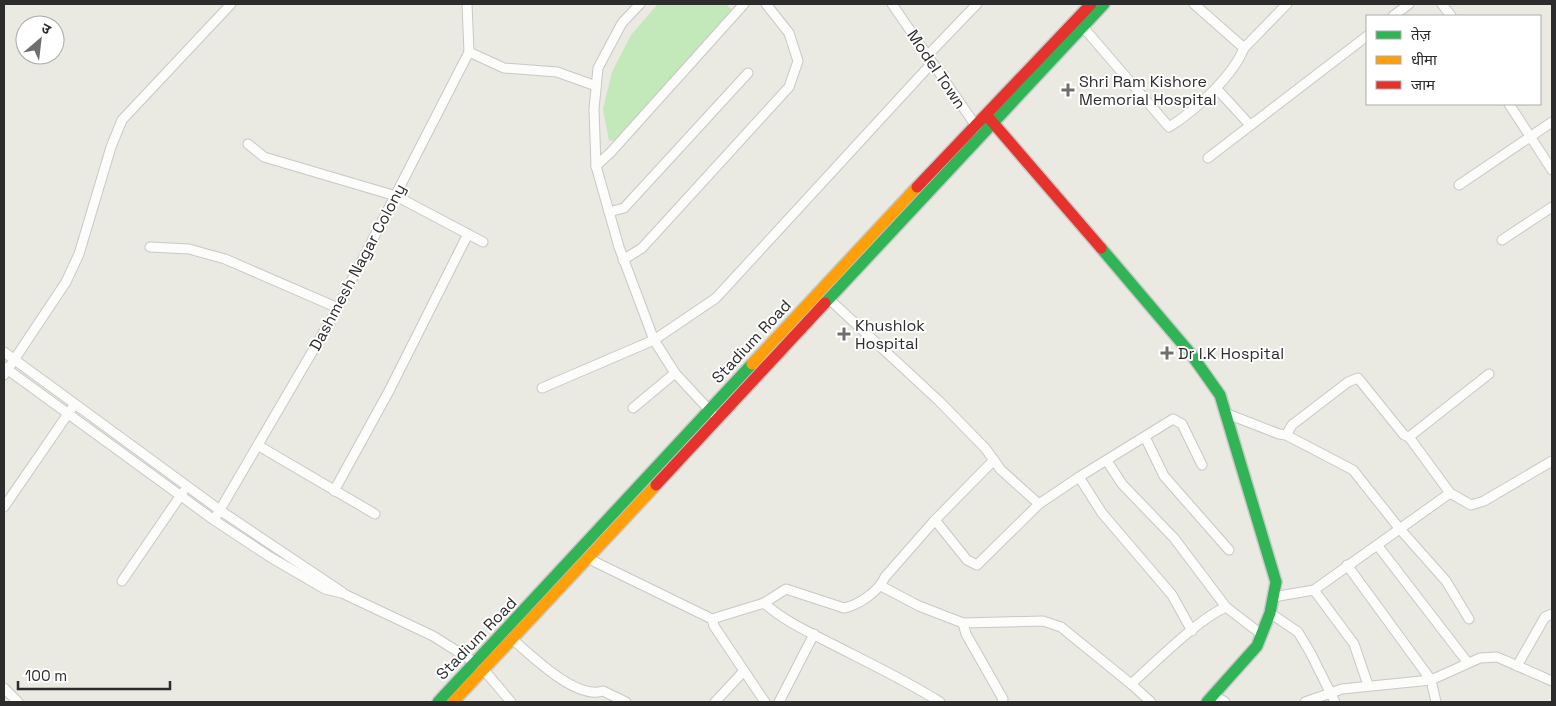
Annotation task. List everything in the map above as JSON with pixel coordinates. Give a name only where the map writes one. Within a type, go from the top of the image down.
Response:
[{"type":"main road","name":"Stadium Road","points":[[989,119],[1090,4]]},
{"type":"main road","name":"Stadium Road","points":[[453,702],[480,666],[978,130],[1104,4]]},
{"type":"main road","points":[[989,119],[1191,354],[1220,395],[1276,582],[1270,613],[1256,646],[1211,699]]},
{"type":"main road","name":"Stadium Road","points":[[438,702],[512,639],[587,558],[713,415],[829,299],[978,130]]},
{"type":"street","points":[[231,4],[122,120],[111,147],[79,254],[66,282],[14,360],[5,370],[69,413],[214,520],[302,577],[325,589],[342,593]]},
{"type":"street","name":"Dashmesh Nagar Colony","points":[[214,520],[338,308],[469,52],[467,4]]},
{"type":"street","points":[[596,166],[611,152],[744,4]]},
{"type":"street","points":[[624,260],[642,248],[789,87],[798,61],[789,34],[766,4]]},
{"type":"street","name":"Model Town","points":[[892,4],[978,130]]},
{"type":"street","points":[[542,388],[654,340],[716,298],[977,4]]},
{"type":"street","points":[[1194,4],[1244,48]]},
{"type":"street","points":[[1083,27],[1169,127],[1182,119],[1216,88],[1244,48],[1287,4]]},
{"type":"street","points":[[1394,15],[1409,4]]},
{"type":"street","points":[[1442,4],[1450,15]]},
{"type":"street","points":[[635,6],[622,24],[598,68],[596,86],[596,166],[624,260],[654,340],[675,373],[713,415]]},
{"type":"street","points":[[1208,158],[1366,37]]},
{"type":"street","points":[[469,52],[504,68],[556,72],[596,86]]},
{"type":"street","points":[[609,212],[624,208],[748,73]]},
{"type":"street","points":[[1216,88],[1250,125]]},
{"type":"street","points":[[1510,105],[1552,170]]},
{"type":"street","points":[[1459,185],[1552,122]]},
{"type":"street","points":[[248,144],[264,157],[396,196],[483,242]]},
{"type":"street","points":[[1502,240],[1552,207]]},
{"type":"street","points":[[334,490],[389,392],[468,234]]},
{"type":"street","points":[[150,247],[189,249],[225,259],[338,308]]},
{"type":"street","points":[[829,299],[938,401],[994,460],[1001,470],[1039,504]]},
{"type":"street","points":[[4,352],[221,511],[342,593],[433,636],[480,666],[511,702]]},
{"type":"street","points":[[633,408],[675,373]]},
{"type":"street","points":[[1409,438],[1489,374]]},
{"type":"street","points":[[1286,434],[1292,425],[1348,382],[1358,378],[1404,435],[1409,438],[1450,493],[1471,505],[1478,504],[1552,461]]},
{"type":"street","points":[[4,507],[74,403]]},
{"type":"street","points":[[1225,413],[1278,434],[1286,434],[1353,470],[1399,528],[1446,581],[1469,619]]},
{"type":"street","points":[[935,520],[967,560],[977,566],[1039,504],[1173,419],[1182,424],[1202,465]]},
{"type":"street","points":[[1145,437],[1164,476],[1229,550]]},
{"type":"street","points":[[259,446],[375,514]]},
{"type":"street","points":[[587,558],[712,619],[764,603],[786,589],[844,608],[852,606],[881,586],[885,577],[935,520],[994,460]]},
{"type":"street","points":[[1107,461],[1122,484],[1174,538],[1226,607],[1261,634]]},
{"type":"street","points":[[1079,477],[1102,513],[1172,595],[1192,631]]},
{"type":"street","points":[[122,581],[187,486]]},
{"type":"street","points":[[1273,597],[1314,590],[1450,493]]},
{"type":"street","points":[[1378,546],[1468,663]]},
{"type":"street","points":[[1347,565],[1431,680],[1436,702]]},
{"type":"street","points":[[881,586],[920,606],[963,623],[1043,621],[1061,627],[1151,702]]},
{"type":"street","points":[[1314,590],[1354,644],[1368,685]]},
{"type":"street","points":[[764,603],[773,611],[940,702]]},
{"type":"street","points":[[1131,684],[1192,631],[1217,611],[1226,607]]},
{"type":"street","points":[[1270,613],[1298,632],[1335,702]]},
{"type":"street","points":[[1517,666],[1545,617],[1552,614]]},
{"type":"street","points":[[712,619],[714,626],[765,702]]},
{"type":"street","points":[[963,623],[966,634],[1003,699],[1002,702]]},
{"type":"street","points":[[779,702],[814,634]]},
{"type":"street","points":[[512,639],[558,677],[587,691],[596,693],[603,691],[626,702]]},
{"type":"street","points":[[1305,702],[1368,685],[1431,680],[1480,658],[1497,657],[1552,681]]},
{"type":"street","points":[[715,702],[744,670]]},
{"type":"street","points":[[4,688],[18,702]]},
{"type":"street","points":[[1211,699],[1225,702]]},
{"type":"green space","points":[[658,4],[726,4],[732,10],[616,140],[609,141],[603,109],[612,72],[631,35]]},
{"type":"traffic: fast","points":[[825,303],[1104,4]]},
{"type":"traffic: fast","points":[[1101,248],[1191,354],[1220,395],[1276,582],[1270,613],[1257,646],[1207,702]]},
{"type":"traffic: fast","points":[[438,702],[752,364]]},
{"type":"traffic: slow","points":[[752,364],[917,187]]},
{"type":"traffic: slow","points":[[453,702],[656,485]]},
{"type":"traffic: jam","points":[[917,187],[1091,4]]},
{"type":"traffic: jam","points":[[988,117],[1101,248]]},
{"type":"traffic: jam","points":[[656,485],[825,303]]},
{"type":"place","name":"Shri Ram Kishore Memorial Hospital","points":[[1068,90]]},
{"type":"place","name":"Khushlok Hospital","points":[[844,334]]},
{"type":"place","name":"Dr I.K Hospital","points":[[1167,353]]}]
